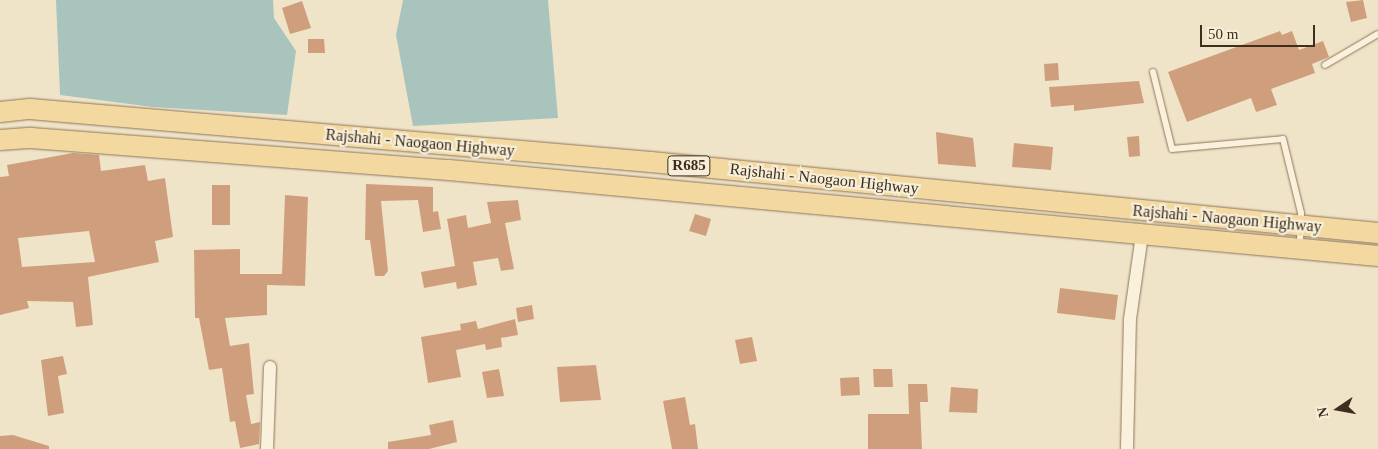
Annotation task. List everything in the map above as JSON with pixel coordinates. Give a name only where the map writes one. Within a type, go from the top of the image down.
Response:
[{"type":"main road","name":"Rajshahi - Naogaon Highway","points":[[0,112],[30,109],[651,162],[1092,207],[1378,233]]},
{"type":"main road","name":"Rajshahi - Naogaon Highway","points":[[0,140],[31,138],[449,170],[1378,256]]},
{"type":"main road","points":[[1090,230],[1092,207]]},
{"type":"street","points":[[1127,449],[1130,319],[1142,235]]},
{"type":"street","points":[[267,449],[270,367]]},
{"type":"lane","points":[[1325,65],[1378,34]]},
{"type":"lane","points":[[1153,72],[1172,149],[1283,139],[1300,226],[1300,250]]},
{"type":"water","points":[[56,0],[273,0],[274,18],[296,51],[287,115],[153,107],[60,95]]},
{"type":"water","points":[[403,0],[548,0],[558,118],[413,126],[396,35]]},
{"type":"building","points":[[1363,0],[1367,18],[1351,22],[1346,2]]},
{"type":"building","points":[[302,1],[311,28],[290,34],[282,8]]},
{"type":"building","points":[[1280,31],[1282,35],[1292,31],[1299,50],[1323,41],[1329,57],[1312,64],[1315,73],[1271,89],[1277,105],[1256,112],[1251,98],[1187,122],[1168,72]]},
{"type":"building","points":[[308,39],[324,39],[325,53],[308,53]]},
{"type":"building","points":[[1058,63],[1059,80],[1045,81],[1044,64]]},
{"type":"building","points":[[1139,81],[1144,103],[1074,111],[1074,105],[1051,107],[1049,87]]},
{"type":"building","points":[[936,132],[973,138],[976,167],[938,164]]},
{"type":"building","points":[[1139,136],[1140,156],[1129,157],[1127,137]]},
{"type":"building","points":[[1014,143],[1053,147],[1051,170],[1012,167]]},
{"type":"building","points":[[73,153],[99,155],[101,171],[145,165],[148,181],[165,178],[173,237],[155,241],[159,262],[88,277],[93,325],[76,327],[73,302],[27,301],[29,308],[0,315],[0,177],[9,176],[7,165]],"holes":[[[89,231],[95,262],[22,267],[18,238]]]},
{"type":"building","points":[[366,184],[433,187],[433,212],[438,211],[441,229],[423,232],[418,200],[381,201],[388,271],[384,276],[375,276],[370,240],[365,240]]},
{"type":"building","points":[[212,185],[230,185],[230,225],[212,225]]},
{"type":"building","points":[[285,195],[308,197],[305,286],[267,285],[267,315],[225,318],[230,346],[249,343],[254,394],[246,395],[251,424],[260,422],[259,444],[240,448],[235,421],[230,422],[222,368],[209,370],[199,318],[195,318],[194,250],[240,249],[240,274],[282,274]]},
{"type":"building","points":[[518,200],[521,220],[505,223],[514,269],[501,271],[498,258],[473,262],[477,285],[457,289],[456,282],[424,288],[421,272],[455,266],[447,219],[466,215],[468,228],[491,223],[487,202]]},
{"type":"building","points":[[695,214],[711,219],[706,236],[689,231]]},
{"type":"building","points":[[1060,288],[1118,295],[1115,320],[1057,313]]},
{"type":"building","points":[[532,305],[534,319],[518,322],[516,308]]},
{"type":"building","points":[[515,319],[518,335],[501,338],[502,347],[486,350],[485,344],[456,350],[461,377],[428,383],[421,337],[461,330],[460,324],[476,321],[478,329]]},
{"type":"building","points":[[752,337],[757,361],[740,364],[735,340]]},
{"type":"building","points":[[63,356],[67,374],[58,376],[64,413],[48,416],[41,360]]},
{"type":"building","points":[[596,365],[601,400],[560,402],[557,367]]},
{"type":"building","points":[[499,369],[504,396],[487,398],[482,372]]},
{"type":"building","points":[[873,369],[892,369],[893,387],[874,387]]},
{"type":"building","points":[[859,377],[860,395],[841,396],[840,378]]},
{"type":"building","points":[[908,384],[927,384],[928,402],[920,402],[922,449],[868,449],[868,414],[909,414]]},
{"type":"building","points":[[951,387],[978,389],[977,413],[949,412]]},
{"type":"building","points":[[685,397],[690,425],[695,424],[698,449],[672,449],[663,401]]},
{"type":"building","points":[[453,420],[457,442],[429,449],[388,449],[388,442],[431,435],[429,425]]},
{"type":"building","points":[[13,435],[49,446],[49,449],[0,449],[0,436]]}]
